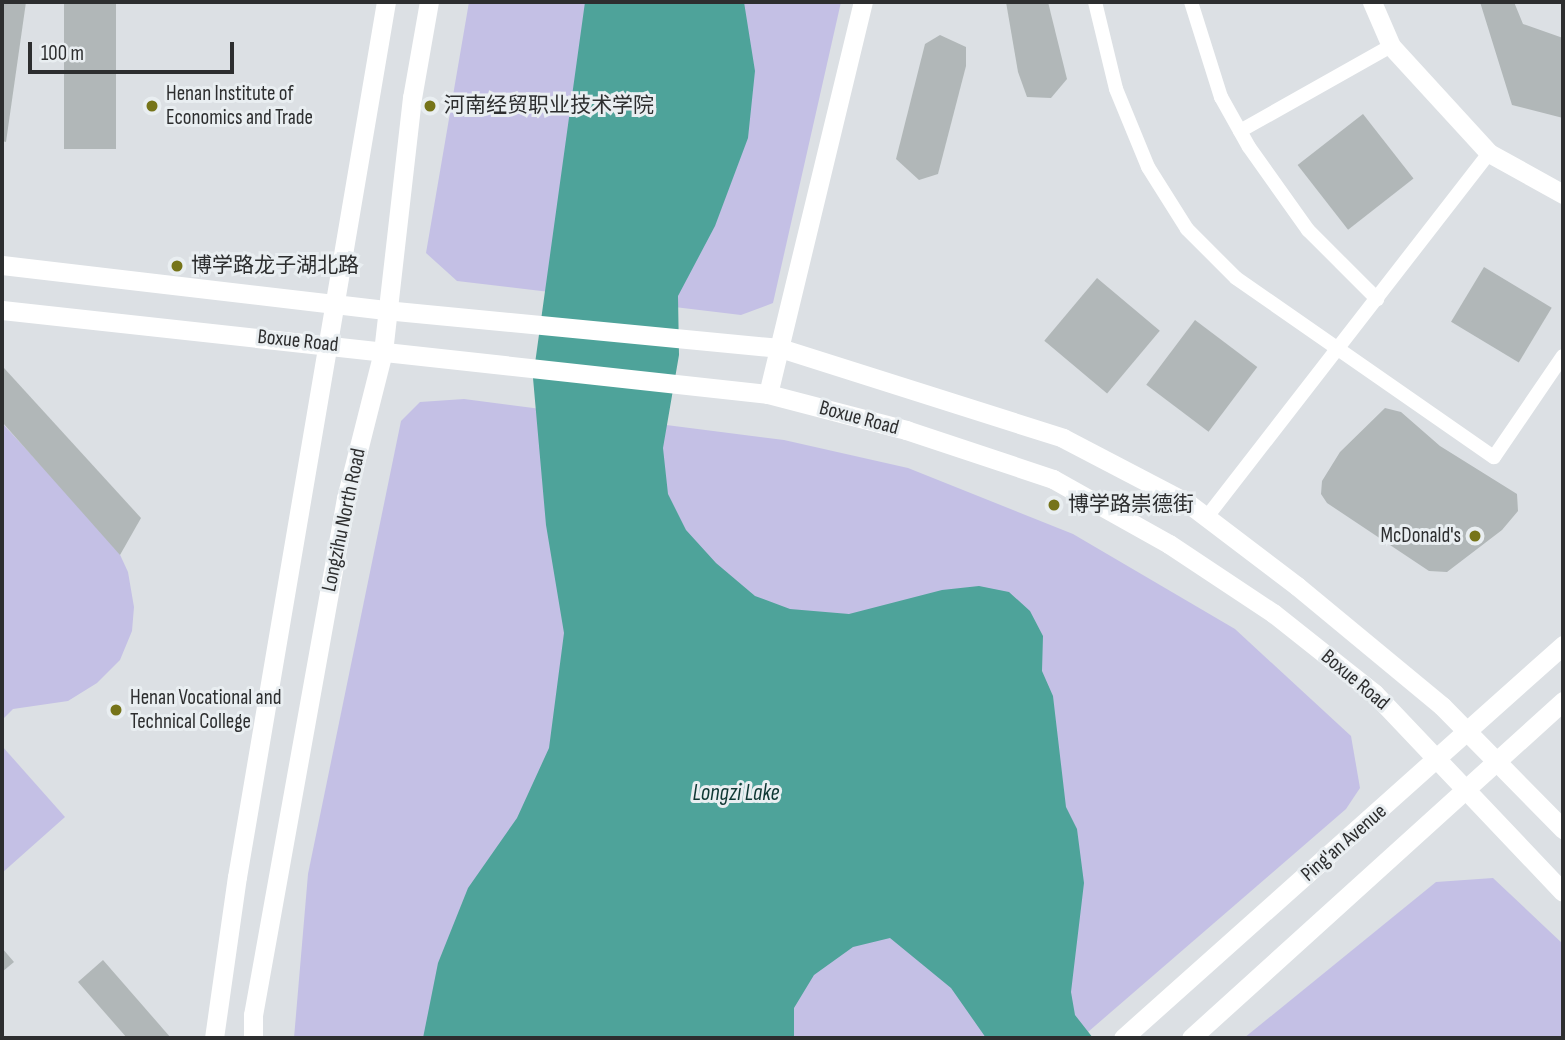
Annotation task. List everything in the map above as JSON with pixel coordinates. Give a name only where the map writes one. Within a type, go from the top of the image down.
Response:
[{"type":"main road","name":"Longzihu North Road","points":[[214,1038],[332,300],[386,2]]},
{"type":"main road","name":"Longzihu North Road","points":[[253,1038],[253,1015],[346,498],[383,352],[385,310],[429,2]]},
{"type":"main road","points":[[768,394],[863,2]]},
{"type":"main road","points":[[1372,2],[1391,46],[1489,153],[1563,194]]},
{"type":"main road","name":"Boxue Road","points":[[2,265],[332,300],[385,310],[780,348],[1063,438],[1206,517],[1297,586],[1469,732],[1563,829]]},
{"type":"main road","name":"Boxue Road","points":[[2,310],[768,394],[906,430],[1053,479],[1169,544],[1273,613],[1374,693],[1563,892]]},
{"type":"main road","name":"Ping'an Avenue","points":[[1123,1038],[1439,759],[1563,645]]},
{"type":"main road","name":"Ping'an Avenue","points":[[1191,1038],[1563,701]]},
{"type":"street","points":[[1095,2],[1116,89],[1148,167],[1187,229],[1236,278],[1336,351],[1494,457],[1563,356]]},
{"type":"street","points":[[1191,2],[1221,97],[1240,131],[1308,230],[1377,299]]},
{"type":"street","points":[[1240,131],[1391,46]]},
{"type":"street","points":[[1206,517],[1489,153]]},
{"type":"shaded area","points":[[469,2],[841,2],[773,303],[741,315],[457,281],[426,253]]},
{"type":"shaded area","points":[[464,399],[784,440],[908,468],[1073,534],[1235,629],[1351,736],[1360,788],[1346,809],[1081,1038],[294,1038],[308,874],[401,421],[420,402]]},
{"type":"shaded area","points":[[2,423],[116,546],[128,572],[134,607],[132,631],[120,660],[97,683],[68,701],[13,709],[2,720]]},
{"type":"shaded area","points":[[2,746],[65,817],[2,873]]},
{"type":"shaded area","points":[[1493,878],[1563,944],[1563,1038],[1244,1038],[1436,882]]},
{"type":"water","name":"Longzi Lake","points":[[585,2],[744,2],[755,71],[748,138],[715,226],[678,296],[679,355],[663,448],[668,494],[686,530],[716,563],[755,596],[790,609],[849,614],[942,590],[979,586],[1009,592],[1030,611],[1043,636],[1042,671],[1053,696],[1066,807],[1077,829],[1084,883],[1071,992],[1075,1015],[1093,1038],[986,1038],[951,988],[890,938],[853,947],[814,975],[794,1008],[794,1038],[423,1038],[438,963],[468,888],[517,818],[549,748],[564,633],[546,525],[533,378]]},
{"type":"building","points":[[2,2],[26,2],[6,142],[2,141]]},
{"type":"building","points":[[64,2],[116,2],[116,149],[64,149]]},
{"type":"building","points":[[1006,2],[1048,2],[1067,79],[1051,98],[1027,97],[1018,72]]},
{"type":"building","points":[[1480,2],[1514,2],[1523,24],[1563,38],[1563,118],[1512,105]]},
{"type":"building","points":[[940,35],[966,47],[966,66],[938,174],[919,180],[896,159],[925,44]]},
{"type":"building","points":[[1363,114],[1413,179],[1348,230],[1298,165]]},
{"type":"building","points":[[1484,267],[1552,308],[1519,363],[1451,322]]},
{"type":"building","points":[[1097,278],[1160,331],[1107,394],[1044,341]]},
{"type":"building","points":[[1195,320],[1257,367],[1209,432],[1146,385]]},
{"type":"building","points":[[4,368],[141,518],[120,555],[2,422]]},
{"type":"building","points":[[1385,408],[1401,412],[1440,446],[1517,494],[1518,511],[1502,530],[1447,572],[1429,571],[1327,503],[1321,494],[1322,481],[1340,452]]},
{"type":"building","points":[[2,948],[14,962],[2,972]]},
{"type":"building","points":[[103,960],[171,1038],[127,1038],[78,982]]},
{"type":"place","name":"Henan Institute of Economics and Trade","points":[[152,106]]},
{"type":"place","name":"河南经贸职业技术学院","points":[[430,106]]},
{"type":"place","name":"博学路龙子湖北路","points":[[177,266]]},
{"type":"place","name":"博学路崇德街","points":[[1054,505]]},
{"type":"place","name":"McDonald's","points":[[1475,536]]},
{"type":"place","name":"Henan Vocational and Technical College","points":[[116,710]]}]
